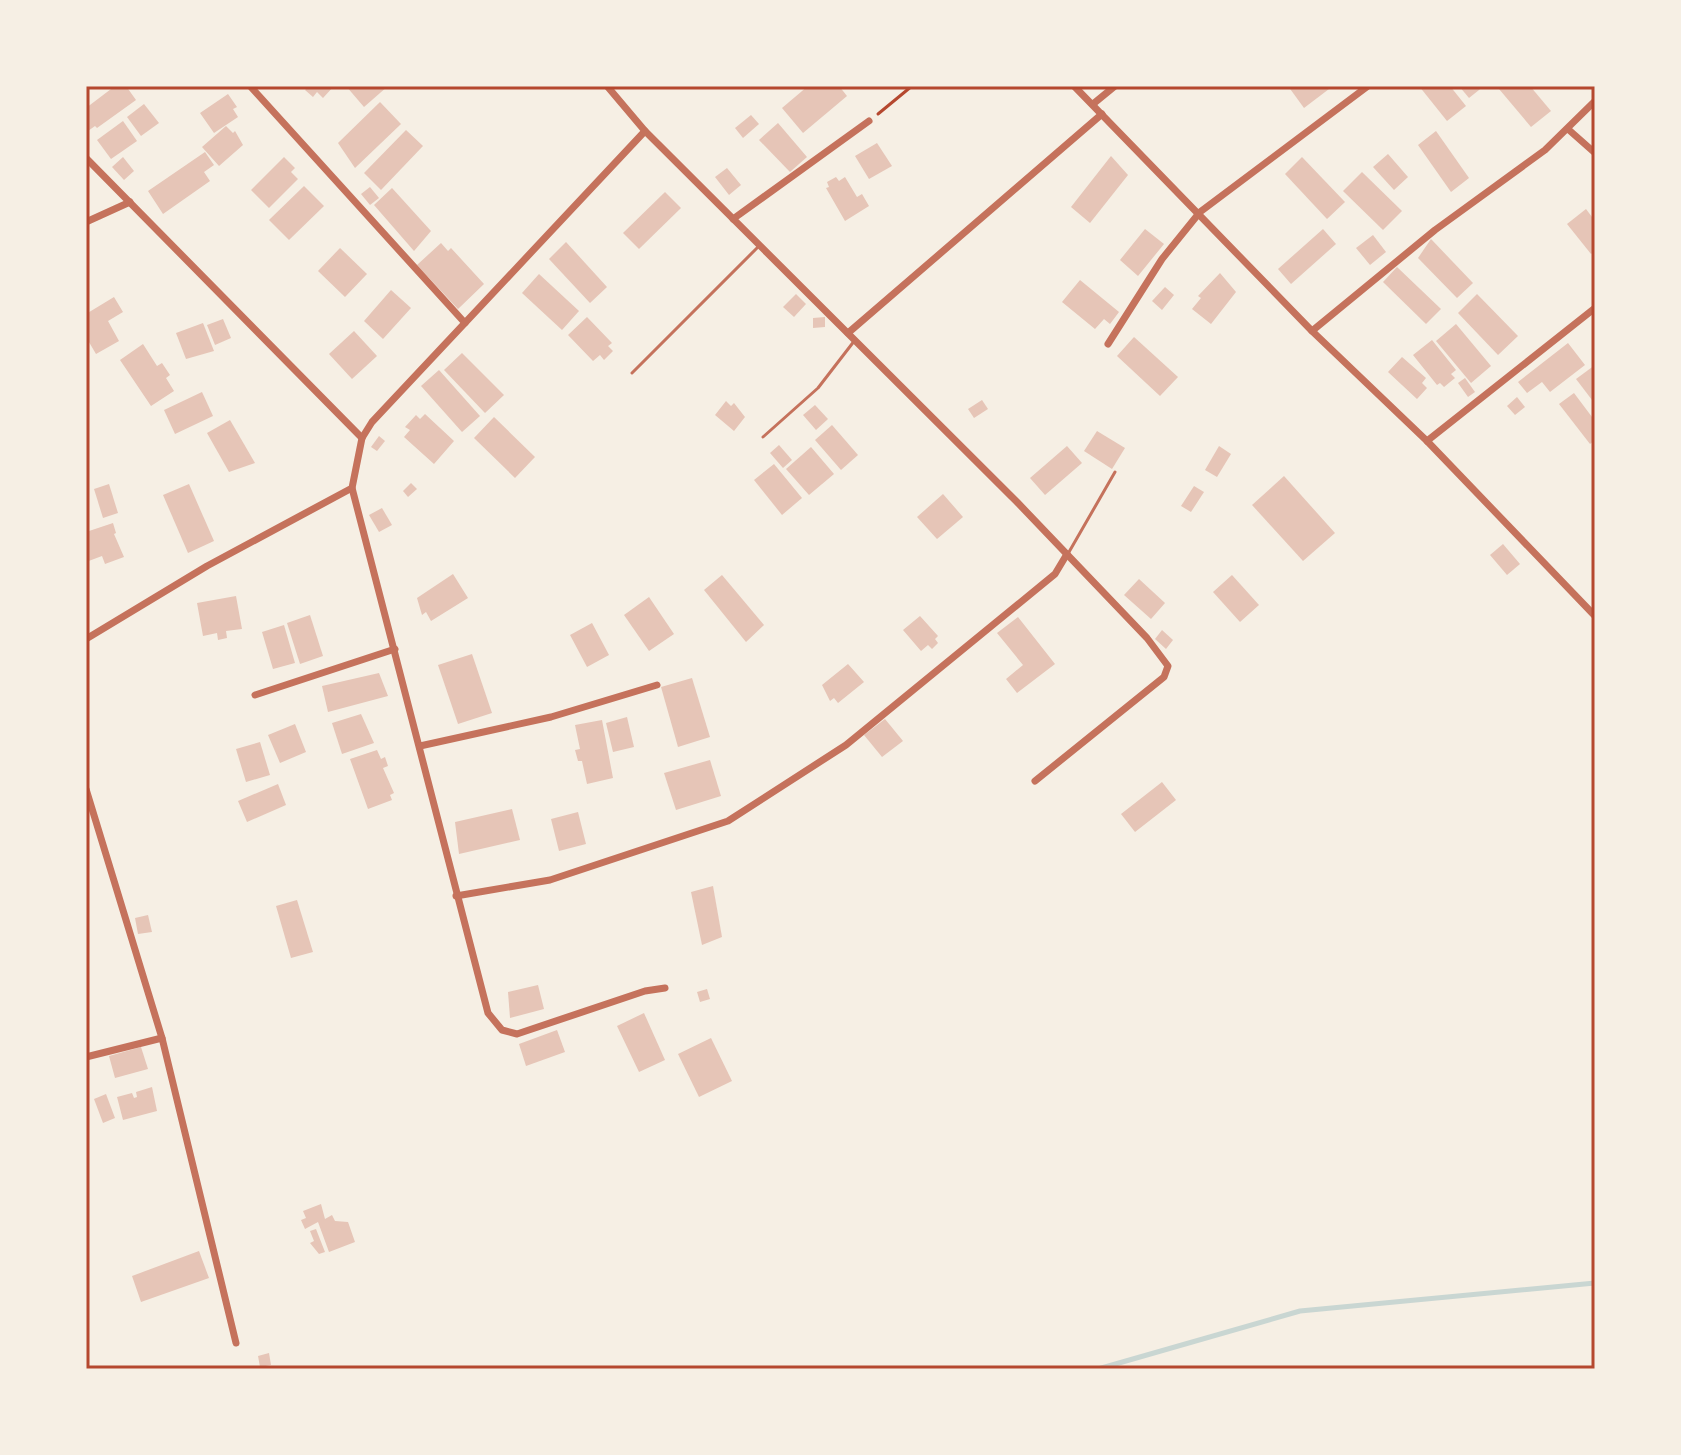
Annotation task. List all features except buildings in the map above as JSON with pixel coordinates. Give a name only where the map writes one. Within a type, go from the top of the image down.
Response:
[{"type":"street","points":[[250,86],[465,323]]},
{"type":"street","points":[[607,86],[645,131],[1067,554],[1147,638],[1168,666],[1164,677],[1035,781]]},
{"type":"street","points":[[1074,86],[1200,212],[1312,331],[1427,441],[1595,616]]},
{"type":"street","points":[[1093,104],[1115,86]]},
{"type":"street","points":[[1108,344],[1162,259],[1200,212],[1368,86]]},
{"type":"street","points":[[1312,331],[1435,230],[1569,130],[1595,101]]},
{"type":"street","points":[[848,333],[1102,114]]},
{"type":"street","points":[[733,219],[869,121]]},
{"type":"street","points":[[1569,130],[1595,153]]},
{"type":"street","points":[[645,131],[372,422],[362,438],[352,488],[488,1013],[502,1030],[517,1034],[645,991],[665,988]]},
{"type":"street","points":[[86,158],[362,438]]},
{"type":"street","points":[[86,222],[130,202]]},
{"type":"street","points":[[1427,441],[1595,308]]},
{"type":"street","points":[[86,639],[207,566],[352,488]]},
{"type":"street","points":[[456,896],[550,880],[728,821],[846,745],[1055,574],[1067,554]]},
{"type":"street","points":[[255,695],[395,649]]},
{"type":"street","points":[[420,746],[551,717],[657,685]]},
{"type":"street","points":[[86,789],[162,1038],[236,1343]]},
{"type":"street","points":[[86,1057],[162,1038]]},
{"type":"lane","points":[[632,373],[760,245]]},
{"type":"lane","points":[[763,437],[818,388],[855,340]]},
{"type":"lane","points":[[1067,554],[1115,472]]},
{"type":"path","points":[[869,121],[912,86]]},
{"type":"waterway","points":[[1098,1369],[1300,1311],[1595,1283]]}]
